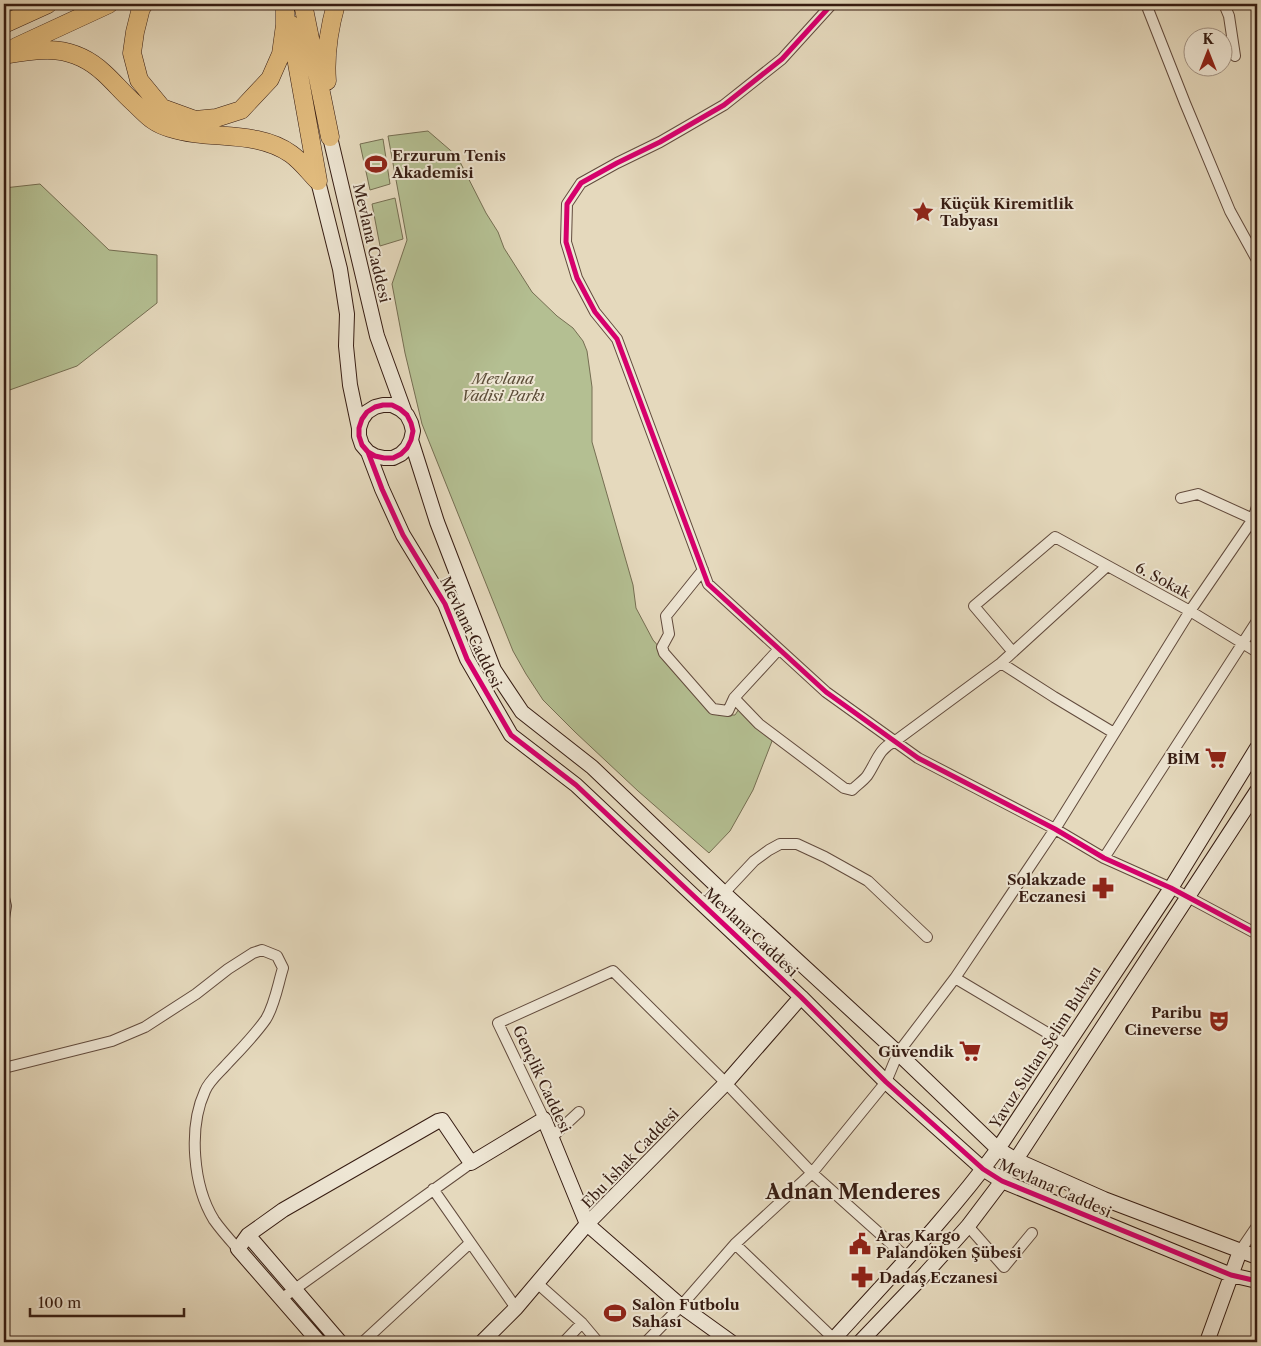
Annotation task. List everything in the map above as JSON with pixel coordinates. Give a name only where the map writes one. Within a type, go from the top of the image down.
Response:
[{"type":"highway","points":[[4,19],[26,4]]},
{"type":"highway","points":[[4,24],[48,4]]},
{"type":"highway","points":[[4,54],[109,4]]},
{"type":"highway","points":[[144,4],[141,8],[135,32],[132,53],[139,80],[162,108],[195,120],[216,118],[241,110],[270,79],[281,54],[286,4]]},
{"type":"highway","points":[[286,4],[318,181]]},
{"type":"highway","points":[[303,4],[330,136]]},
{"type":"highway","points":[[330,136],[326,64],[330,23],[336,4]]},
{"type":"highway","points":[[4,54],[36,49],[64,51],[88,61],[104,72],[151,121],[170,129],[196,134],[255,139],[272,144],[292,154],[318,181]]},
{"type":"street","points":[[832,4],[782,59],[724,105],[660,142],[616,163],[581,183],[567,204],[566,242],[577,278],[594,312],[617,339],[708,584],[826,692],[918,758],[1055,829],[1104,858],[1171,888],[1257,934]]},
{"type":"street","points":[[1146,4],[1226,202],[1257,260]]},
{"type":"street","points":[[1224,4],[1229,16],[1235,56]]},
{"type":"street","name":"Mevlana Caddesi","points":[[330,136],[378,336],[405,413]]},
{"type":"street","points":[[318,181],[340,269],[347,314],[346,346],[350,384],[362,445],[375,456],[393,458],[407,448],[413,431],[405,413],[392,405],[374,407],[367,412],[359,428]]},
{"type":"street","name":"Mevlana Caddesi","points":[[411,440],[437,522],[494,670],[522,712],[592,767],[998,1149],[1016,1160],[1104,1199],[1257,1257]]},
{"type":"street","name":"Mevlana Caddesi","points":[[368,452],[403,535],[445,604],[467,659],[512,735],[576,785],[801,996],[886,1082],[983,1169],[1002,1182],[1231,1275],[1257,1280]]},
{"type":"street","points":[[1180,498],[1198,494],[1253,519]]},
{"type":"street","points":[[646,1342],[681,1306],[735,1244],[812,1173],[886,1082],[898,1054],[955,978],[1055,829],[1190,611],[1253,519],[1257,507]]},
{"type":"street","name":"6. Sokak","points":[[1012,651],[974,606],[1055,537],[1190,611],[1257,652]]},
{"type":"street","points":[[734,698],[759,724],[844,788],[852,790],[866,777],[888,745],[1001,663],[1106,566]]},
{"type":"street","points":[[703,570],[666,616],[669,634],[662,647],[664,653],[713,710],[728,711],[734,698],[780,650]]},
{"type":"street","points":[[1104,858],[1257,621]]},
{"type":"street","points":[[1001,663],[1114,733]]},
{"type":"street","name":"Yavuz Sultan Selim Bulvarı","points":[[832,1341],[907,1258],[998,1149],[1171,888],[1257,748]]},
{"type":"street","points":[[576,785],[592,767]]},
{"type":"street","points":[[860,1342],[968,1226],[1002,1182],[1257,791]]},
{"type":"street","points":[[724,893],[754,861],[769,850],[780,844],[797,844],[825,856],[868,881],[927,937]]},
{"type":"street","points":[[4,898],[6,906],[4,918]]},
{"type":"street","points":[[4,1068],[112,1041],[145,1026],[196,994],[252,953],[262,950],[277,956],[283,968],[267,1018],[214,1078],[205,1091],[197,1117],[196,1168],[201,1192],[214,1219],[319,1342]]},
{"type":"street","name":"Gençlik Caddesi","points":[[722,1340],[587,1224],[552,1137],[498,1023],[613,971],[726,1083],[812,1173],[907,1258]]},
{"type":"street","points":[[955,978],[1066,1044]]},
{"type":"street","name":"Ebu İshak Caddesi","points":[[482,1342],[516,1308],[587,1224],[726,1083],[801,996]]},
{"type":"street","points":[[552,1137],[579,1112]]},
{"type":"street","points":[[281,1299],[433,1189],[471,1163],[544,1119]]},
{"type":"street","points":[[238,1249],[248,1235],[283,1210],[438,1121],[442,1120],[471,1163]]},
{"type":"street","points":[[433,1189],[516,1308]]},
{"type":"street","points":[[968,1226],[1004,1267],[1032,1233]]},
{"type":"street","points":[[1207,1342],[1240,1251],[1257,1226]]},
{"type":"street","points":[[248,1235],[340,1342]]},
{"type":"street","points":[[363,1342],[470,1243]]},
{"type":"street","points":[[735,1244],[832,1341]]},
{"type":"street","points":[[537,1283],[582,1323],[598,1342]]},
{"type":"street","points":[[564,1342],[582,1323]]},
{"type":"green space","name":"Mevlana Vadisi Parkı","points":[[428,131],[457,156],[486,213],[498,232],[504,248],[532,292],[557,316],[573,328],[583,341],[587,351],[592,387],[592,442],[633,585],[636,608],[653,640],[718,715],[735,715],[741,706],[774,736],[753,790],[730,831],[709,853],[638,791],[543,700],[513,651],[422,424],[405,353],[392,284],[407,240],[388,136]]},
{"type":"green space","name":"Erzurum Tenis Akademisi","points":[[383,139],[390,184],[370,190],[360,144]]},
{"type":"green space","points":[[40,184],[109,250],[157,255],[157,303],[77,366],[4,392],[4,188]]},
{"type":"green space","name":"Erzurum Tenis Akademisi","points":[[395,198],[403,239],[380,246],[372,204]]},
{"type":"cycle path","points":[[832,4],[782,59],[724,105],[660,142],[581,183],[567,204],[566,242],[577,278],[595,312],[617,339],[708,584],[826,692],[918,758],[1055,829],[1104,858],[1171,888],[1257,934]]},
{"type":"cycle path","points":[[368,452],[384,458],[393,458],[401,454],[407,448],[413,431],[407,415],[392,405],[375,407],[367,412],[362,419],[359,436],[362,445],[368,452],[403,535],[445,604],[467,659],[511,735],[576,785],[801,997],[886,1082],[983,1169],[1002,1181],[1231,1275],[1257,1281]]},
{"type":"place","name":"Erzurum Tenis Akademisi","points":[[376,164]]},
{"type":"place","name":"Küçük Kiremitlik Tabyası","points":[[923,212]]},
{"type":"place","name":"BİM","points":[[1216,758]]},
{"type":"place","name":"Solakzade Eczanesi","points":[[1103,888]]},
{"type":"place","name":"Paribu Cineverse","points":[[1219,1021]]},
{"type":"place","name":"Güvendik","points":[[970,1051]]},
{"type":"place","name":"Aras Kargo Palandöken Şübesi","points":[[860,1244]]},
{"type":"place","name":"Dadaş Eczanesi","points":[[862,1277]]},
{"type":"place","name":"Salon Futbolu Sahası","points":[[615,1313]]},
{"type":"district","name":"Adnan Menderes","points":[[853,1192]]}]
